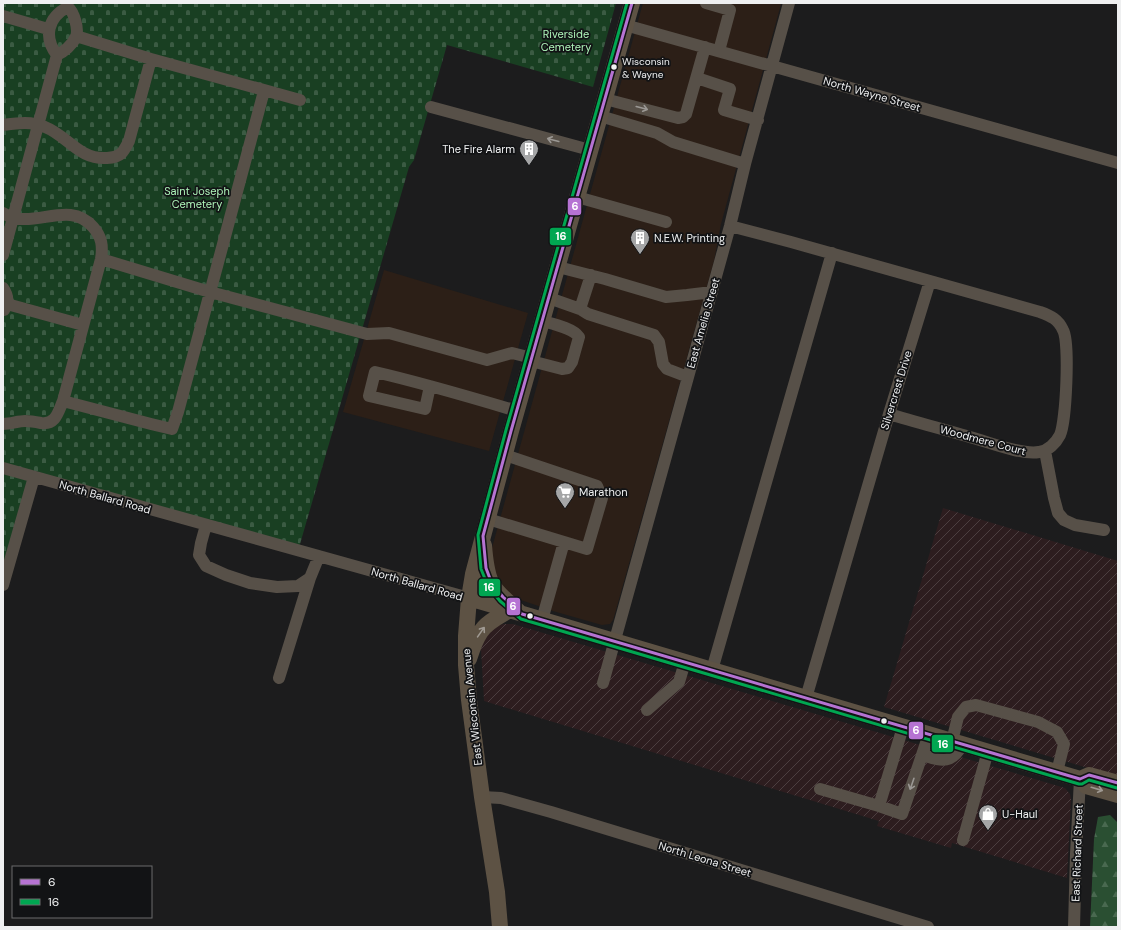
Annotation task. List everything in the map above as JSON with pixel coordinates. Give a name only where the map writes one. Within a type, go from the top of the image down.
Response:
[{"type":"main road","name":"East Wisconsin Avenue","points":[[500,927],[469,700],[466,665],[466,636],[469,598],[473,574],[531,359],[632,3]]},
{"type":"main road","points":[[466,665],[480,632],[491,621],[516,612],[492,584],[486,568],[483,536]]},
{"type":"main road","name":"North Ballard Road","points":[[469,598],[1057,772],[1080,779],[1086,786],[1118,795]]},
{"type":"main road","name":"North Ballard Road","points":[[1080,779],[1089,775],[1118,783]]},
{"type":"street","points":[[706,3],[730,10],[719,51]]},
{"type":"street","name":"East Amelia Street","points":[[603,683],[712,292],[789,3]]},
{"type":"street","points":[[3,255],[8,216],[38,124],[57,55],[66,49],[76,36],[76,25],[72,11],[68,5],[62,10],[48,29],[52,48],[57,55]]},
{"type":"street","points":[[3,16],[48,29]]},
{"type":"street","name":"North Wayne Street","points":[[625,25],[1118,163]]},
{"type":"street","points":[[76,36],[151,59],[300,100]]},
{"type":"street","points":[[605,98],[678,118],[683,117],[686,114],[705,47]]},
{"type":"street","points":[[3,125],[28,122],[38,124],[52,130],[81,152],[88,155],[100,158],[118,156],[124,151],[129,141],[151,59]]},
{"type":"street","points":[[697,78],[730,89],[724,110],[758,120]]},
{"type":"street","points":[[63,401],[172,429],[178,412],[264,91]]},
{"type":"street","points":[[431,107],[590,150]]},
{"type":"street","points":[[600,116],[657,133],[673,142],[745,164]]},
{"type":"street","points":[[577,197],[666,222]]},
{"type":"street","points":[[3,424],[25,421],[46,424],[56,417],[63,401],[101,259],[102,244],[100,237],[92,225],[85,220],[76,217],[63,214],[29,220],[8,216]]},
{"type":"street","points":[[730,226],[832,253],[1040,312],[1051,316],[1059,322],[1064,331],[1066,343],[1064,413],[1060,435],[1054,444],[1045,450],[1054,498],[1058,513],[1064,520],[1075,525],[1104,530]]},
{"type":"street","points":[[712,670],[832,253]]},
{"type":"street","points":[[101,259],[210,292],[367,334],[388,332],[487,360],[512,353],[562,369],[568,368],[572,362],[579,337],[578,335],[573,331],[542,321]]},
{"type":"street","points":[[558,267],[666,296],[687,296],[712,292]]},
{"type":"street","points":[[580,309],[591,275]]},
{"type":"street","name":"Silvercrest Drive","points":[[806,698],[889,414],[930,281]]},
{"type":"street","points":[[3,288],[7,293],[8,299],[5,307],[83,325]]},
{"type":"street","points":[[549,298],[580,309],[588,314],[654,335],[659,342],[663,364],[667,370],[688,377]]},
{"type":"street","points":[[430,386],[424,409],[369,396],[374,372],[430,386],[517,411]]},
{"type":"street","name":"Woodmere Court","points":[[889,414],[1013,450],[1038,453],[1045,450]]},
{"type":"street","points":[[488,519],[587,549],[602,498],[597,486],[505,456]]},
{"type":"street","name":"North Ballard Road","points":[[3,468],[469,598]]},
{"type":"street","points":[[3,585],[31,476]]},
{"type":"street","points":[[206,525],[199,555],[206,566],[250,583],[277,587],[298,586],[310,578]]},
{"type":"street","points":[[542,620],[564,542]]},
{"type":"street","points":[[279,678],[310,578],[319,556]]},
{"type":"street","points":[[647,710],[678,682],[685,662]]},
{"type":"street","points":[[922,755],[940,760],[948,760],[958,754],[958,717],[966,707],[976,705],[1038,722],[1057,732],[1064,744],[1057,772]]},
{"type":"street","points":[[879,806],[903,726]]},
{"type":"street","points":[[820,789],[902,814],[929,734]]},
{"type":"street","points":[[963,840],[988,752]]},
{"type":"street","name":"East Richard Street","points":[[1074,927],[1080,779]]},
{"type":"street","name":"North Leona Street","points":[[482,796],[501,798],[544,810],[928,927]]},
{"type":"shaded area","points":[[643,3],[781,4],[721,224],[714,261],[614,617],[610,624],[602,625],[515,598],[500,587],[490,555]]},
{"type":"shaded area","points":[[384,270],[528,313],[489,451],[343,412]]},
{"type":"shaded area","points":[[943,508],[1118,561],[1118,777],[884,707]]},
{"type":"shaded area","points":[[513,624],[1065,788],[1070,794],[1071,799],[1067,878],[952,843],[951,848],[877,826],[879,821],[484,701],[481,649],[486,635],[499,625]]},
{"type":"green space","name":"Saint Joseph Cemetery","points":[[3,3],[616,3],[593,87],[447,45],[414,160],[409,167],[298,551],[29,476],[3,567]]},
{"type":"green space","points":[[1110,815],[1118,823],[1118,927],[1090,927],[1094,839],[1098,817]]},
{"type":"transit line","name":"16","points":[[627,3],[506,430],[478,535],[481,569],[488,586],[500,601],[521,619],[1079,784],[1089,780],[1117,788]]},
{"type":"transit line","name":"6","points":[[632,3],[511,431],[483,536],[486,568],[492,584],[503,597],[522,614],[1080,779],[1089,775],[1118,783]]},
{"type":"place","name":"Wisconsin & Wayne","points":[[614,67]]},
{"type":"place","name":"The Fire Alarm","points":[[529,166]]},
{"type":"place","name":"N.E.W. Printing","points":[[640,255]]},
{"type":"place","name":"Marathon","points":[[565,509]]},
{"type":"place","name":"U-Haul","points":[[988,831]]},
{"type":"park label","name":"Riverside Cemetery","points":[[566,40]]}]
